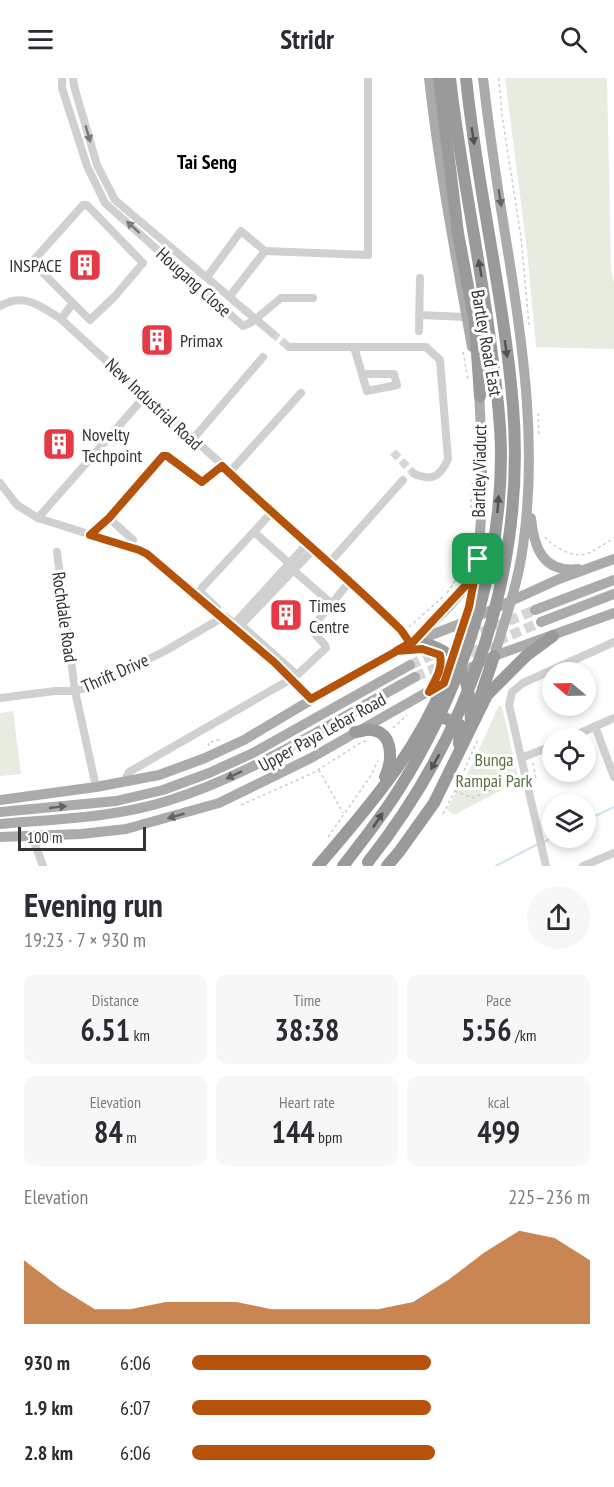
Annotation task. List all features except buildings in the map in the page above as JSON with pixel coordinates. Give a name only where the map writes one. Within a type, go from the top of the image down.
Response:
[{"type":"highway","points":[[439,78],[458,233],[475,324],[480,396]]},
{"type":"highway","name":"Bartley Viaduct","points":[[343,866],[402,785],[444,703],[483,597],[497,526],[501,454],[495,377],[450,78]]},
{"type":"highway","name":"Bartley Viaduct","points":[[366,864],[386,839],[425,780],[459,714],[494,616],[510,527],[514,470],[510,380],[472,132],[466,78]]},
{"type":"highway","points":[[387,866],[434,803],[487,695],[526,656],[553,636]]},
{"type":"highway","points":[[411,643],[431,644],[453,657],[464,672],[471,696],[471,725]]},
{"type":"highway","points":[[471,725],[494,656]]},
{"type":"highway","points":[[318,866],[377,795],[412,747],[444,683]]},
{"type":"highway","points":[[422,729],[442,717],[460,725],[459,752]]},
{"type":"highway","points":[[355,732],[370,729],[378,732],[390,746],[390,767],[377,795]]},
{"type":"main road","name":"Bartley Road East","points":[[429,78],[439,159],[480,396],[482,505],[478,559],[465,622],[444,683]]},
{"type":"main road","name":"Bartley Road East","points":[[483,78],[530,420],[528,491],[523,549],[494,656]]},
{"type":"main road","points":[[528,491],[532,533],[542,556],[560,569],[571,570],[597,565]]},
{"type":"main road","points":[[411,643],[468,583],[478,559]]},
{"type":"main road","name":"Upper Paya Lebar Road","points":[[0,800],[96,787],[159,775],[205,758],[244,740],[311,699],[411,643],[614,559]]},
{"type":"main road","points":[[535,610],[614,580]]},
{"type":"main road","points":[[541,622],[614,594]]},
{"type":"main road","name":"Upper Paya Lebar Road","points":[[0,837],[126,829],[219,803],[265,782],[494,656],[614,613]]},
{"type":"main road","points":[[396,651],[422,649],[440,655],[439,673],[429,692]]},
{"type":"main road","name":"Upper Paya Lebar Road","points":[[0,812],[116,801],[172,787],[253,753],[410,665]]},
{"type":"main road","name":"Upper Paya Lebar Road","points":[[0,824],[117,813],[165,802],[212,786],[257,764],[415,677]]},
{"type":"street","name":"Hougang Close","points":[[62,78],[62,88],[87,166],[105,203],[243,326],[256,318],[115,200],[97,165],[73,78]]},
{"type":"street","points":[[207,277],[242,231],[265,251],[368,255],[368,78]]},
{"type":"street","points":[[84,205],[142,261],[143,265],[90,320],[73,303],[32,262],[84,205]]},
{"type":"street","points":[[230,296],[265,251]]},
{"type":"street","points":[[418,331],[420,278]]},
{"type":"street","points":[[272,333],[256,318],[281,298],[313,298]]},
{"type":"street","name":"New Industrial Road","points":[[0,306],[11,300],[31,301],[61,319],[310,547],[330,562],[403,632],[411,643]]},
{"type":"street","points":[[61,319],[73,303]]},
{"type":"street","points":[[419,315],[466,317]]},
{"type":"street","points":[[289,347],[426,347],[433,352],[440,360],[448,459],[443,470],[434,477],[426,478],[414,474]]},
{"type":"street","points":[[354,347],[362,374]]},
{"type":"street","points":[[193,439],[263,357]]},
{"type":"street","points":[[229,473],[302,393]]},
{"type":"street","points":[[38,518],[146,396]]},
{"type":"street","points":[[90,535],[109,518],[163,456],[167,456],[202,482],[222,466]]},
{"type":"street","points":[[330,562],[403,480]]},
{"type":"street","points":[[0,483],[17,505],[38,518],[147,554],[274,662],[311,699]]},
{"type":"street","points":[[272,512],[200,591],[232,622],[236,622],[310,547]]},
{"type":"street","points":[[109,518],[133,540]]},
{"type":"street","points":[[254,532],[332,604]]},
{"type":"street","name":"Rochdale Road","points":[[57,552],[75,691],[96,787]]},
{"type":"street","points":[[291,567],[241,626],[297,675],[326,648],[326,645],[312,630],[350,581]]},
{"type":"street","name":"Thrift Drive","points":[[0,698],[55,691],[75,691],[94,686],[165,651],[220,618]]},
{"type":"street","points":[[546,866],[509,705],[512,692],[523,683],[614,642]]},
{"type":"street","points":[[124,782],[129,772],[291,679]]},
{"type":"street","points":[[591,728],[614,718]]},
{"type":"street","points":[[595,726],[614,777]]},
{"type":"street","points":[[522,758],[542,750]]},
{"type":"street","points":[[32,836],[43,866]]},
{"type":"street","points":[[583,866],[614,853]]},
{"type":"path","points":[[548,542],[578,556],[614,538]]},
{"type":"path","points":[[403,632],[446,594],[463,569]]},
{"type":"path","points":[[392,730],[407,715]]},
{"type":"path","points":[[241,805],[311,774],[362,742],[371,741]]},
{"type":"path","points":[[327,838],[370,777],[380,753]]},
{"type":"path","points":[[318,769],[344,814]]},
{"type":"path","points":[[455,791],[473,798],[525,774]]},
{"type":"green space","points":[[505,78],[607,78],[614,349],[536,347],[527,250]]},
{"type":"green space","name":"Bunga Rampai Park","points":[[499,705],[502,707],[519,781],[454,815],[447,809],[473,763]]},
{"type":"green space","points":[[13,711],[21,774],[0,776],[0,713]]},
{"type":"waterway","points":[[596,816],[614,807]]},
{"type":"waterway","points":[[496,866],[538,844]]},
{"type":"tunnel","points":[[272,333],[289,347]]},
{"type":"tunnel","points":[[393,452],[414,474]]},
{"type":"tunnel","points":[[467,638],[535,610]]},
{"type":"tunnel","points":[[415,677],[541,622]]},
{"type":"tunnel","points":[[410,665],[440,651]]},
{"type":"place","name":"INSPACE","points":[[85,265]]},
{"type":"place","name":"Primax","points":[[157,340]]},
{"type":"place","name":"Novelty Techpoint","points":[[59,444]]},
{"type":"place","name":"Times Centre","points":[[286,615]]},
{"type":"district","name":"Tai Seng","points":[[207,162]]},
{"type":"route","points":[[478,559],[465,622],[444,683],[429,692],[439,673],[440,655],[422,649],[396,651],[410,643],[401,630],[330,562],[286,527],[222,466],[205,481],[199,482],[167,456],[163,456],[109,518],[90,535],[147,554],[274,662],[311,699],[363,669],[396,651],[413,642],[468,583],[478,559]]}]
